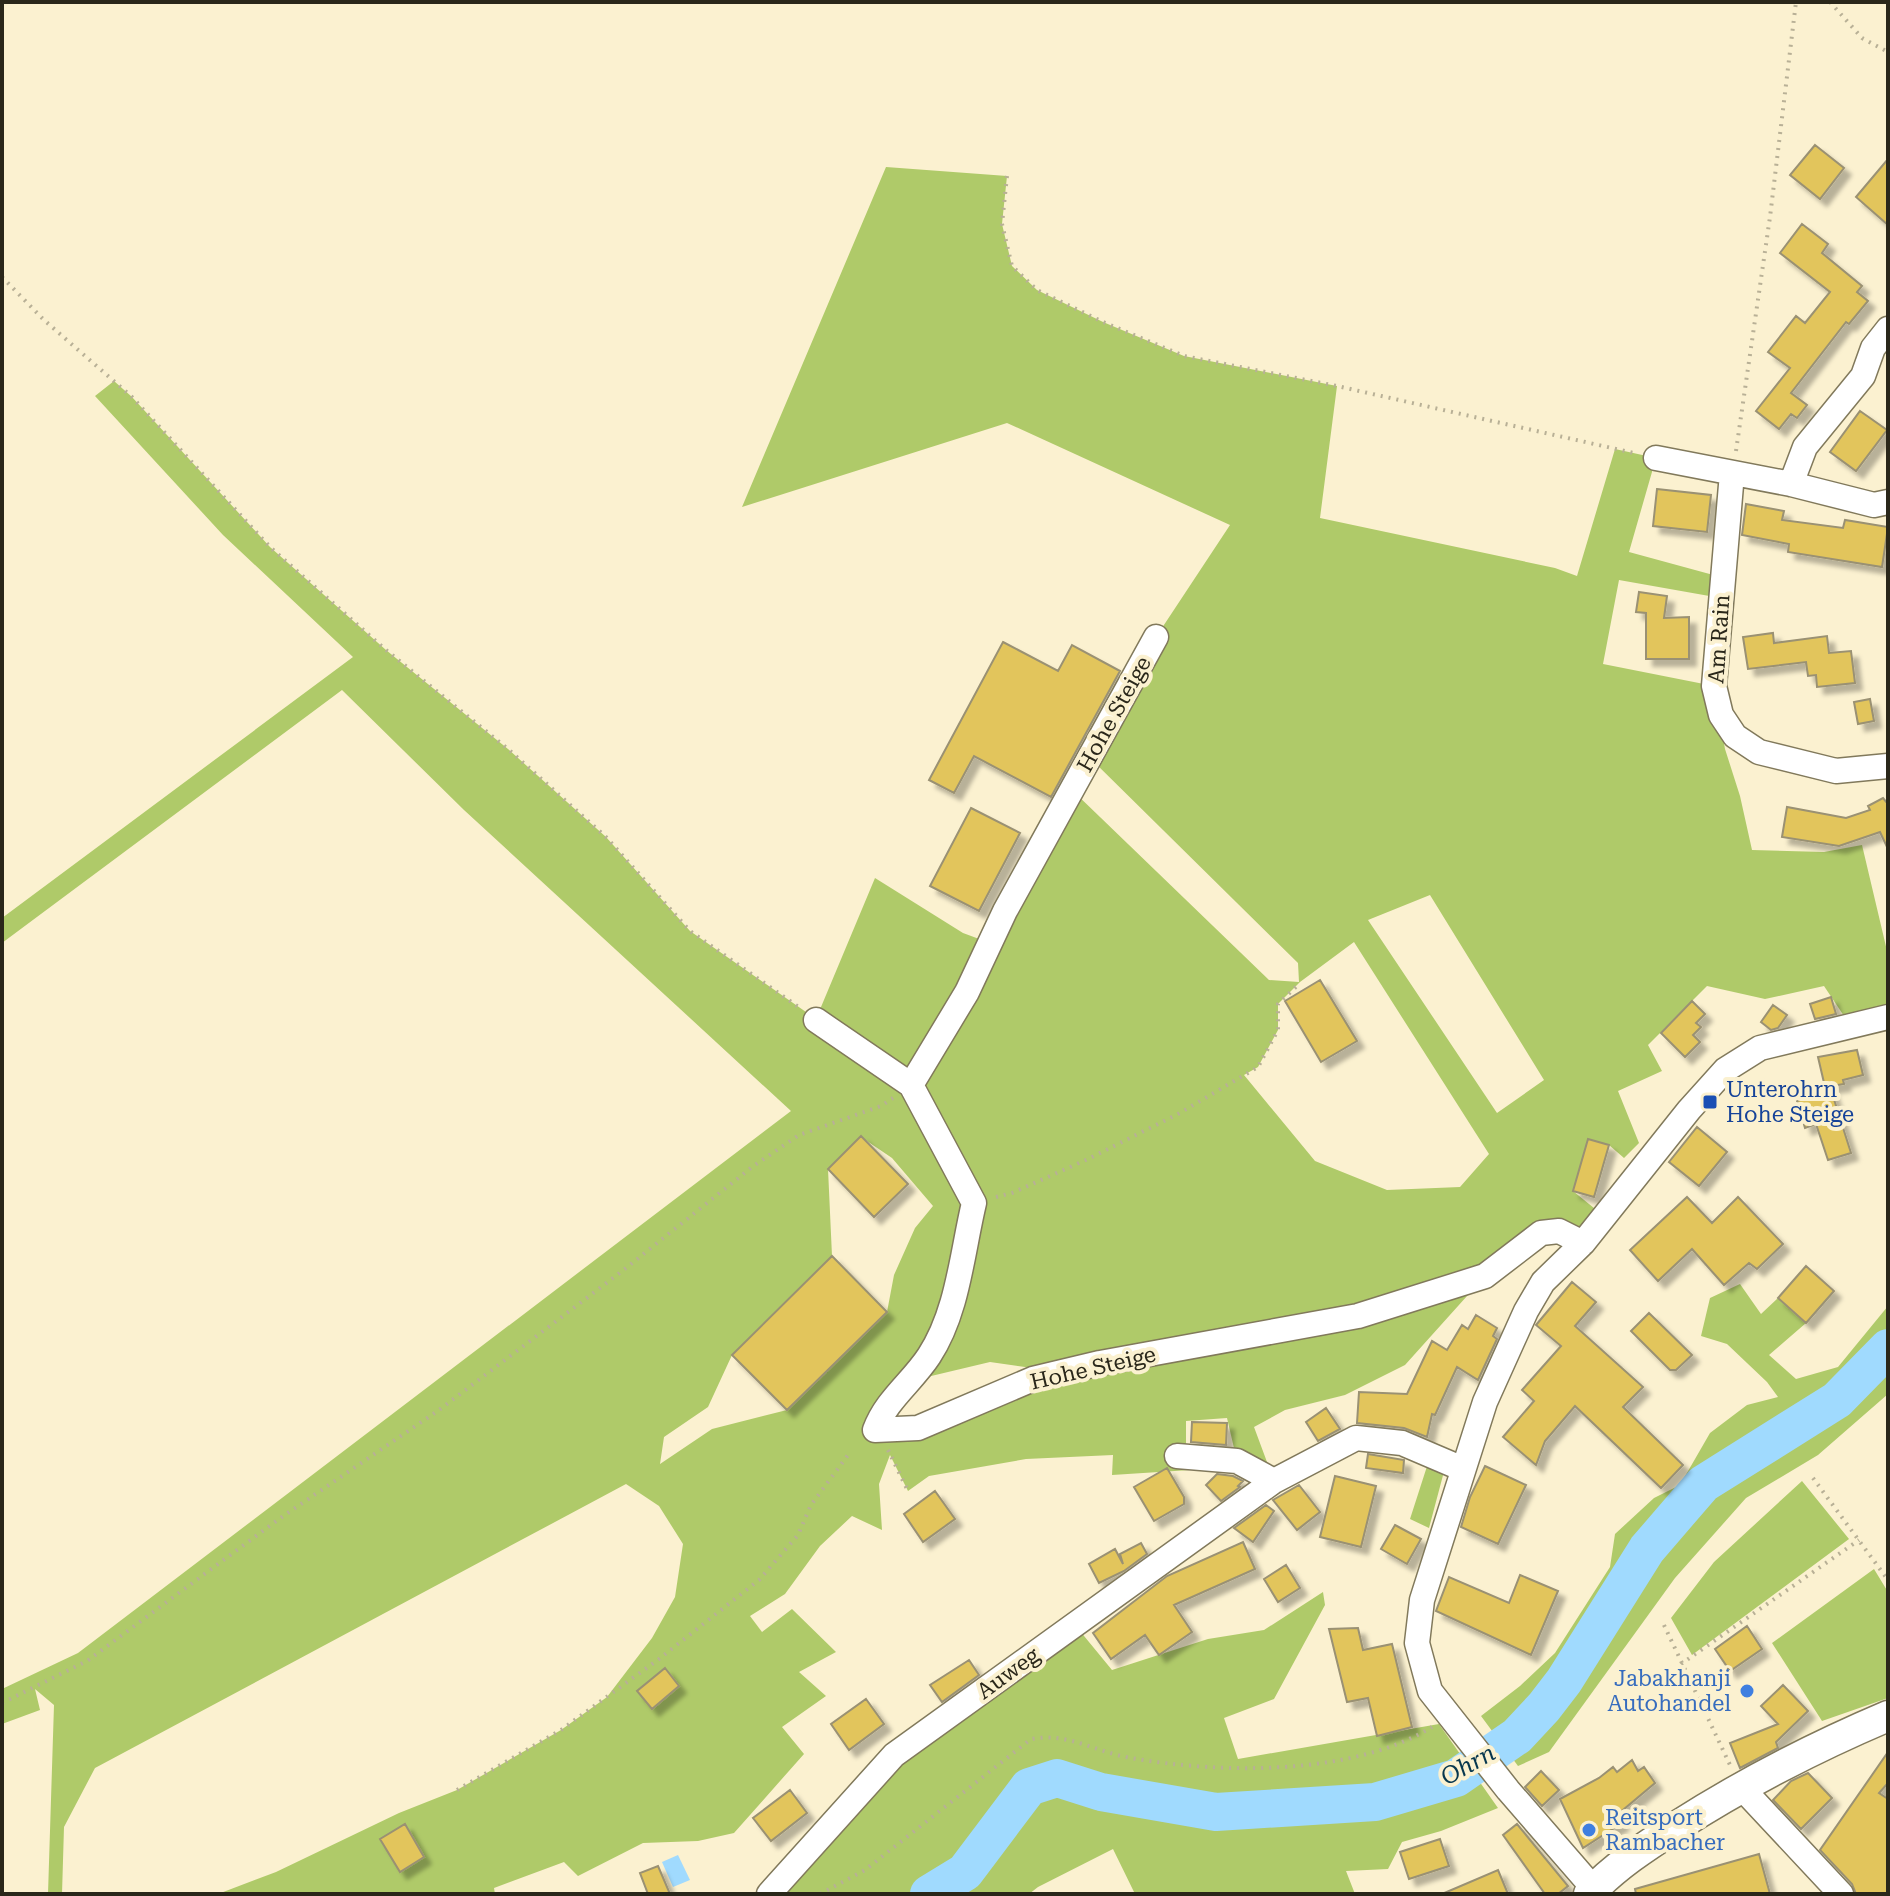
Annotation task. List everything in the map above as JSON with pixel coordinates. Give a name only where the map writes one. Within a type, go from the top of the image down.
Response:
[{"type":"main road","points":[[1592,1891],[1639,1851],[1741,1787],[1888,1716]]},
{"type":"street","points":[[1791,484],[1805,447],[1863,376],[1873,348],[1888,329]]},
{"type":"street","points":[[1656,458],[1791,484],[1874,505],[1888,502]]},
{"type":"street","name":"Am Rain","points":[[1732,473],[1714,686],[1721,715],[1735,736],[1759,752],[1836,771],[1888,766]]},
{"type":"street","name":"Hohe Steige","points":[[911,1085],[967,992],[1005,911],[1156,637]]},
{"type":"street","points":[[1592,1891],[1430,1691],[1417,1643],[1422,1600],[1485,1402],[1526,1311],[1543,1282],[1583,1243],[1689,1110],[1725,1070],[1760,1048],[1888,1017]]},
{"type":"street","points":[[816,1020],[911,1085],[974,1203],[950,1312],[929,1356],[880,1416],[875,1430]]},
{"type":"street","name":"Hohe Steige","points":[[875,1430],[918,1428],[1033,1379],[1100,1363],[1358,1316],[1485,1276],[1541,1233],[1559,1231],[1583,1243]]},
{"type":"street","name":"Auweg","points":[[769,1894],[894,1755],[1274,1481],[1356,1438],[1402,1443],[1463,1469]]},
{"type":"street","points":[[1177,1456],[1237,1461],[1274,1481]]},
{"type":"street","points":[[1741,1787],[1841,1894]]},
{"type":"path","points":[[1732,473],[1770,217],[1796,2]]},
{"type":"path","points":[[1830,2],[1862,38],[1888,52]]},
{"type":"path","points":[[1007,176],[1002,224],[1012,266],[1037,290],[1103,322],[1184,356],[1337,386],[1656,458]]},
{"type":"path","points":[[2,277],[44,320],[132,397],[270,547],[386,650],[508,749],[606,837],[690,931],[816,1020]]},
{"type":"path","points":[[974,1203],[1012,1193],[1088,1159],[1178,1114],[1258,1067],[1278,1030],[1278,1004],[1300,983]]},
{"type":"path","points":[[2,1703],[87,1661],[279,1519],[439,1410],[621,1272],[752,1167],[799,1135],[881,1106],[911,1085]]},
{"type":"path","points":[[875,1430],[908,1491]]},
{"type":"path","points":[[457,1790],[561,1730],[659,1659],[759,1580],[798,1535],[811,1505],[848,1455]]},
{"type":"path","points":[[1813,1478],[1888,1580]]},
{"type":"path","points":[[1681,1664],[1859,1540]]},
{"type":"path","points":[[1664,1625],[1741,1787]]},
{"type":"path","points":[[820,1894],[865,1870],[1031,1739],[1049,1736],[1129,1758],[1207,1768],[1280,1766],[1374,1752],[1455,1724]]},
{"type":"green space","points":[[886,167],[1007,176],[1002,224],[1012,266],[1037,290],[1184,356],[1337,386],[1320,518],[1555,568],[1577,576],[1615,449],[1656,458],[1629,552],[1717,576],[1715,597],[1619,580],[1603,664],[1714,686],[1725,749],[1752,850],[1824,852],[1862,845],[1888,955],[1888,1017],[1852,1028],[1824,986],[1765,999],[1707,986],[1648,1045],[1662,1071],[1618,1091],[1639,1143],[1624,1158],[1609,1145],[1588,1139],[1573,1191],[1605,1217],[1583,1243],[1559,1231],[1485,1276],[1405,1365],[1345,1395],[1285,1410],[1254,1427],[1274,1481],[1237,1461],[1227,1418],[1186,1421],[1190,1470],[1112,1475],[1113,1455],[1026,1459],[929,1476],[908,1491],[890,1455],[879,1484],[882,1530],[852,1516],[820,1546],[785,1594],[750,1616],[762,1632],[792,1609],[836,1652],[799,1672],[826,1696],[782,1727],[804,1754],[734,1833],[698,1841],[643,1843],[578,1876],[564,1862],[494,1888],[495,1894],[218,1894],[276,1872],[399,1813],[457,1790],[561,1730],[607,1697],[652,1638],[675,1597],[683,1544],[659,1506],[626,1484],[95,1768],[64,1827],[62,1894],[48,1894],[54,1705],[35,1689],[40,1710],[2,1724],[2,1689],[78,1653],[791,1111],[464,810],[342,690],[2,943],[2,918],[353,657],[223,535],[95,396],[114,381],[270,547],[386,650],[508,749],[606,837],[690,931],[816,1019],[875,878],[963,933],[990,943],[1072,790],[1269,980],[1299,982],[1298,963],[1090,758],[1156,637],[1230,525],[1007,423],[742,507]],"holes":[[[1430,895],[1544,1080],[1497,1113],[1368,920]],[[1354,942],[1489,1154],[1460,1187],[1387,1190],[1315,1161],[1244,1075],[1258,1067],[1278,1030],[1278,1004],[1300,982]],[[861,1137],[892,1158],[933,1206],[915,1228],[894,1275],[887,1312],[787,1410],[712,1429],[660,1464],[664,1437],[708,1407],[732,1355],[832,1256],[828,1169]],[[990,1362],[1061,1372],[876,1429],[906,1382]],[[405,1825],[424,1857],[400,1872],[380,1840]]]},
{"type":"green space","points":[[1740,1284],[1761,1314],[1778,1298],[1806,1323],[1769,1355],[1796,1379],[1838,1367],[1888,1306],[1888,1394],[1818,1455],[1746,1498],[1675,1578],[1549,1752],[1518,1766],[1481,1716],[1520,1686],[1555,1653],[1610,1567],[1615,1534],[1654,1498],[1680,1485],[1710,1433],[1747,1405],[1778,1397],[1767,1382],[1727,1344],[1701,1336],[1710,1298]]},
{"type":"green space","points":[[1430,1457],[1446,1464],[1429,1528],[1410,1519]]},
{"type":"green space","points":[[1802,1481],[1849,1539],[1692,1655],[1671,1618],[1714,1562]]},
{"type":"green space","points":[[1874,1569],[1888,1592],[1888,1698],[1822,1721],[1772,1643]]},
{"type":"green space","points":[[1323,1592],[1325,1605],[1274,1699],[1224,1718],[1238,1759],[1439,1724],[1498,1808],[1441,1831],[1402,1842],[1388,1869],[1346,1871],[1355,1894],[1135,1894],[1113,1849],[1029,1894],[769,1894],[894,1755],[1075,1625],[1112,1670],[1208,1639],[1264,1630]]},
{"type":"water","points":[[678,1855],[690,1880],[673,1887],[662,1862]]},
{"type":"building","points":[[1815,145],[1844,168],[1820,199],[1790,175]]},
{"type":"building","points":[[1888,159],[1888,225],[1856,197]]},
{"type":"building","points":[[1802,224],[1828,244],[1822,253],[1862,286],[1857,292],[1868,301],[1849,324],[1846,322],[1791,393],[1807,405],[1797,418],[1791,414],[1779,429],[1756,411],[1790,368],[1768,352],[1796,316],[1805,323],[1830,292],[1780,253]]},
{"type":"building","points":[[1860,411],[1887,430],[1856,471],[1830,452]]},
{"type":"building","points":[[1657,489],[1711,495],[1707,532],[1653,526]]},
{"type":"building","points":[[1746,504],[1784,511],[1782,520],[1843,528],[1845,520],[1888,527],[1882,567],[1788,552],[1789,544],[1742,535]]},
{"type":"building","points":[[1639,592],[1667,596],[1664,618],[1689,617],[1689,659],[1646,659],[1646,613],[1636,612]]},
{"type":"building","points":[[1773,633],[1774,643],[1827,636],[1829,653],[1851,651],[1855,683],[1817,687],[1816,675],[1808,676],[1806,662],[1748,669],[1743,637]]},
{"type":"building","points":[[1003,642],[1058,671],[1072,645],[1120,671],[1051,797],[974,756],[954,793],[929,780]]},
{"type":"building","points":[[1870,699],[1874,721],[1858,724],[1854,702]]},
{"type":"building","points":[[1883,798],[1888,804],[1888,849],[1880,832],[1839,846],[1782,837],[1787,807],[1846,818],[1870,810],[1868,806]]},
{"type":"building","points":[[971,808],[1020,833],[979,911],[930,886]]},
{"type":"building","points":[[1320,980],[1357,1041],[1321,1062],[1285,1001]]},
{"type":"building","points":[[1831,997],[1836,1014],[1815,1019],[1810,1004]]},
{"type":"building","points":[[1692,1001],[1705,1014],[1696,1023],[1701,1027],[1693,1035],[1700,1042],[1685,1057],[1661,1033]]},
{"type":"building","points":[[1773,1005],[1787,1015],[1778,1028],[1771,1030],[1761,1022]]},
{"type":"building","points":[[1857,1050],[1863,1075],[1843,1080],[1844,1084],[1825,1087],[1818,1057]]},
{"type":"building","points":[[1831,1090],[1851,1153],[1828,1160],[1816,1124],[1805,1128],[1797,1101]]},
{"type":"building","points":[[1697,1127],[1727,1152],[1699,1186],[1669,1162]]},
{"type":"building","points":[[861,1136],[908,1184],[874,1217],[828,1169]]},
{"type":"building","points":[[1588,1139],[1609,1145],[1594,1197],[1573,1191]]},
{"type":"building","points":[[1687,1197],[1712,1223],[1738,1197],[1783,1244],[1757,1269],[1749,1263],[1724,1285],[1692,1249],[1658,1281],[1630,1250]]},
{"type":"building","points":[[832,1256],[887,1312],[787,1410],[732,1355]]},
{"type":"building","points":[[1806,1266],[1834,1291],[1806,1323],[1778,1298]]},
{"type":"building","points":[[1572,1282],[1596,1302],[1575,1326],[1643,1387],[1623,1407],[1683,1465],[1661,1488],[1575,1406],[1545,1441],[1536,1465],[1503,1437],[1534,1401],[1522,1390],[1561,1346],[1536,1325]]},
{"type":"building","points":[[1649,1313],[1692,1355],[1676,1370],[1670,1370],[1631,1331]]},
{"type":"building","points":[[1476,1315],[1497,1328],[1493,1336],[1497,1339],[1478,1380],[1457,1367],[1435,1415],[1432,1414],[1427,1437],[1404,1428],[1357,1423],[1359,1392],[1407,1394],[1432,1341],[1447,1350],[1462,1325],[1468,1329]]},
{"type":"building","points":[[1326,1408],[1340,1429],[1318,1441],[1306,1422]]},
{"type":"building","points":[[1192,1422],[1227,1423],[1226,1445],[1191,1442]]},
{"type":"building","points":[[1368,1454],[1404,1460],[1403,1473],[1366,1468]]},
{"type":"building","points":[[1485,1466],[1526,1485],[1498,1544],[1461,1527],[1470,1497]]},
{"type":"building","points":[[1167,1468],[1184,1497],[1184,1504],[1154,1521],[1134,1487]]},
{"type":"building","points":[[1217,1474],[1243,1481],[1240,1487],[1221,1501],[1206,1485]]},
{"type":"building","points":[[1335,1476],[1376,1486],[1361,1547],[1320,1537]]},
{"type":"building","points":[[1299,1485],[1320,1512],[1297,1530],[1273,1500]]},
{"type":"building","points":[[935,1491],[955,1519],[923,1542],[904,1514]]},
{"type":"building","points":[[1266,1505],[1274,1511],[1253,1542],[1234,1528]]},
{"type":"building","points":[[1395,1525],[1421,1539],[1407,1564],[1381,1549]]},
{"type":"building","points":[[1243,1542],[1255,1569],[1174,1605],[1192,1632],[1159,1655],[1145,1635],[1111,1659],[1093,1633],[1167,1576]]},
{"type":"building","points":[[1141,1543],[1147,1554],[1124,1571],[1099,1583],[1089,1564],[1115,1549],[1123,1564],[1120,1554]]},
{"type":"building","points":[[1286,1565],[1300,1588],[1278,1602],[1264,1579]]},
{"type":"building","points":[[1520,1575],[1558,1591],[1531,1655],[1436,1611],[1449,1577],[1509,1603]]},
{"type":"building","points":[[1747,1626],[1762,1649],[1730,1671],[1715,1649]]},
{"type":"building","points":[[1358,1628],[1363,1650],[1392,1644],[1412,1727],[1377,1736],[1368,1698],[1347,1702],[1329,1629]]},
{"type":"building","points":[[969,1660],[979,1675],[942,1702],[930,1685]]},
{"type":"building","points":[[665,1668],[679,1686],[652,1709],[637,1691]]},
{"type":"building","points":[[1783,1685],[1808,1711],[1776,1742],[1778,1748],[1740,1768],[1730,1743],[1778,1724],[1761,1706]]},
{"type":"building","points":[[866,1699],[884,1724],[849,1750],[831,1724]]},
{"type":"building","points":[[1888,1752],[1888,1783],[1879,1793],[1888,1799],[1888,1894],[1856,1894],[1852,1884],[1820,1850]]},
{"type":"building","points":[[1632,1760],[1638,1771],[1644,1767],[1655,1783],[1617,1815],[1622,1823],[1583,1848],[1560,1799],[1613,1767],[1617,1772]]},
{"type":"building","points":[[1541,1771],[1559,1790],[1542,1806],[1525,1787]]},
{"type":"building","points":[[1808,1773],[1832,1798],[1801,1829],[1773,1800],[1791,1781]]},
{"type":"building","points":[[790,1790],[807,1813],[771,1841],[753,1818]]},
{"type":"building","points":[[405,1824],[424,1857],[400,1872],[380,1839]]},
{"type":"building","points":[[1517,1824],[1568,1886],[1558,1894],[1545,1894],[1503,1835]]},
{"type":"building","points":[[1440,1839],[1449,1866],[1409,1879],[1400,1852]]},
{"type":"building","points":[[1759,1854],[1770,1894],[1636,1894],[1635,1889]]},
{"type":"building","points":[[658,1866],[670,1894],[648,1894],[640,1873]]},
{"type":"building","points":[[1498,1870],[1508,1894],[1442,1894]]},
{"type":"waterway","name":"Ohrn","points":[[929,1894],[965,1872],[1029,1787],[1057,1778],[1101,1792],[1216,1812],[1375,1802],[1456,1778],[1517,1736],[1544,1707],[1564,1681],[1647,1549],[1703,1484],[1837,1400],[1888,1348]]},
{"type":"place","name":"Unterohrn Hohe Steige","points":[[1710,1102]]},
{"type":"place","name":"Jabakhanji Autohandel","points":[[1747,1691]]},
{"type":"place","name":"Reitsport Rambacher","points":[[1589,1830]]}]
